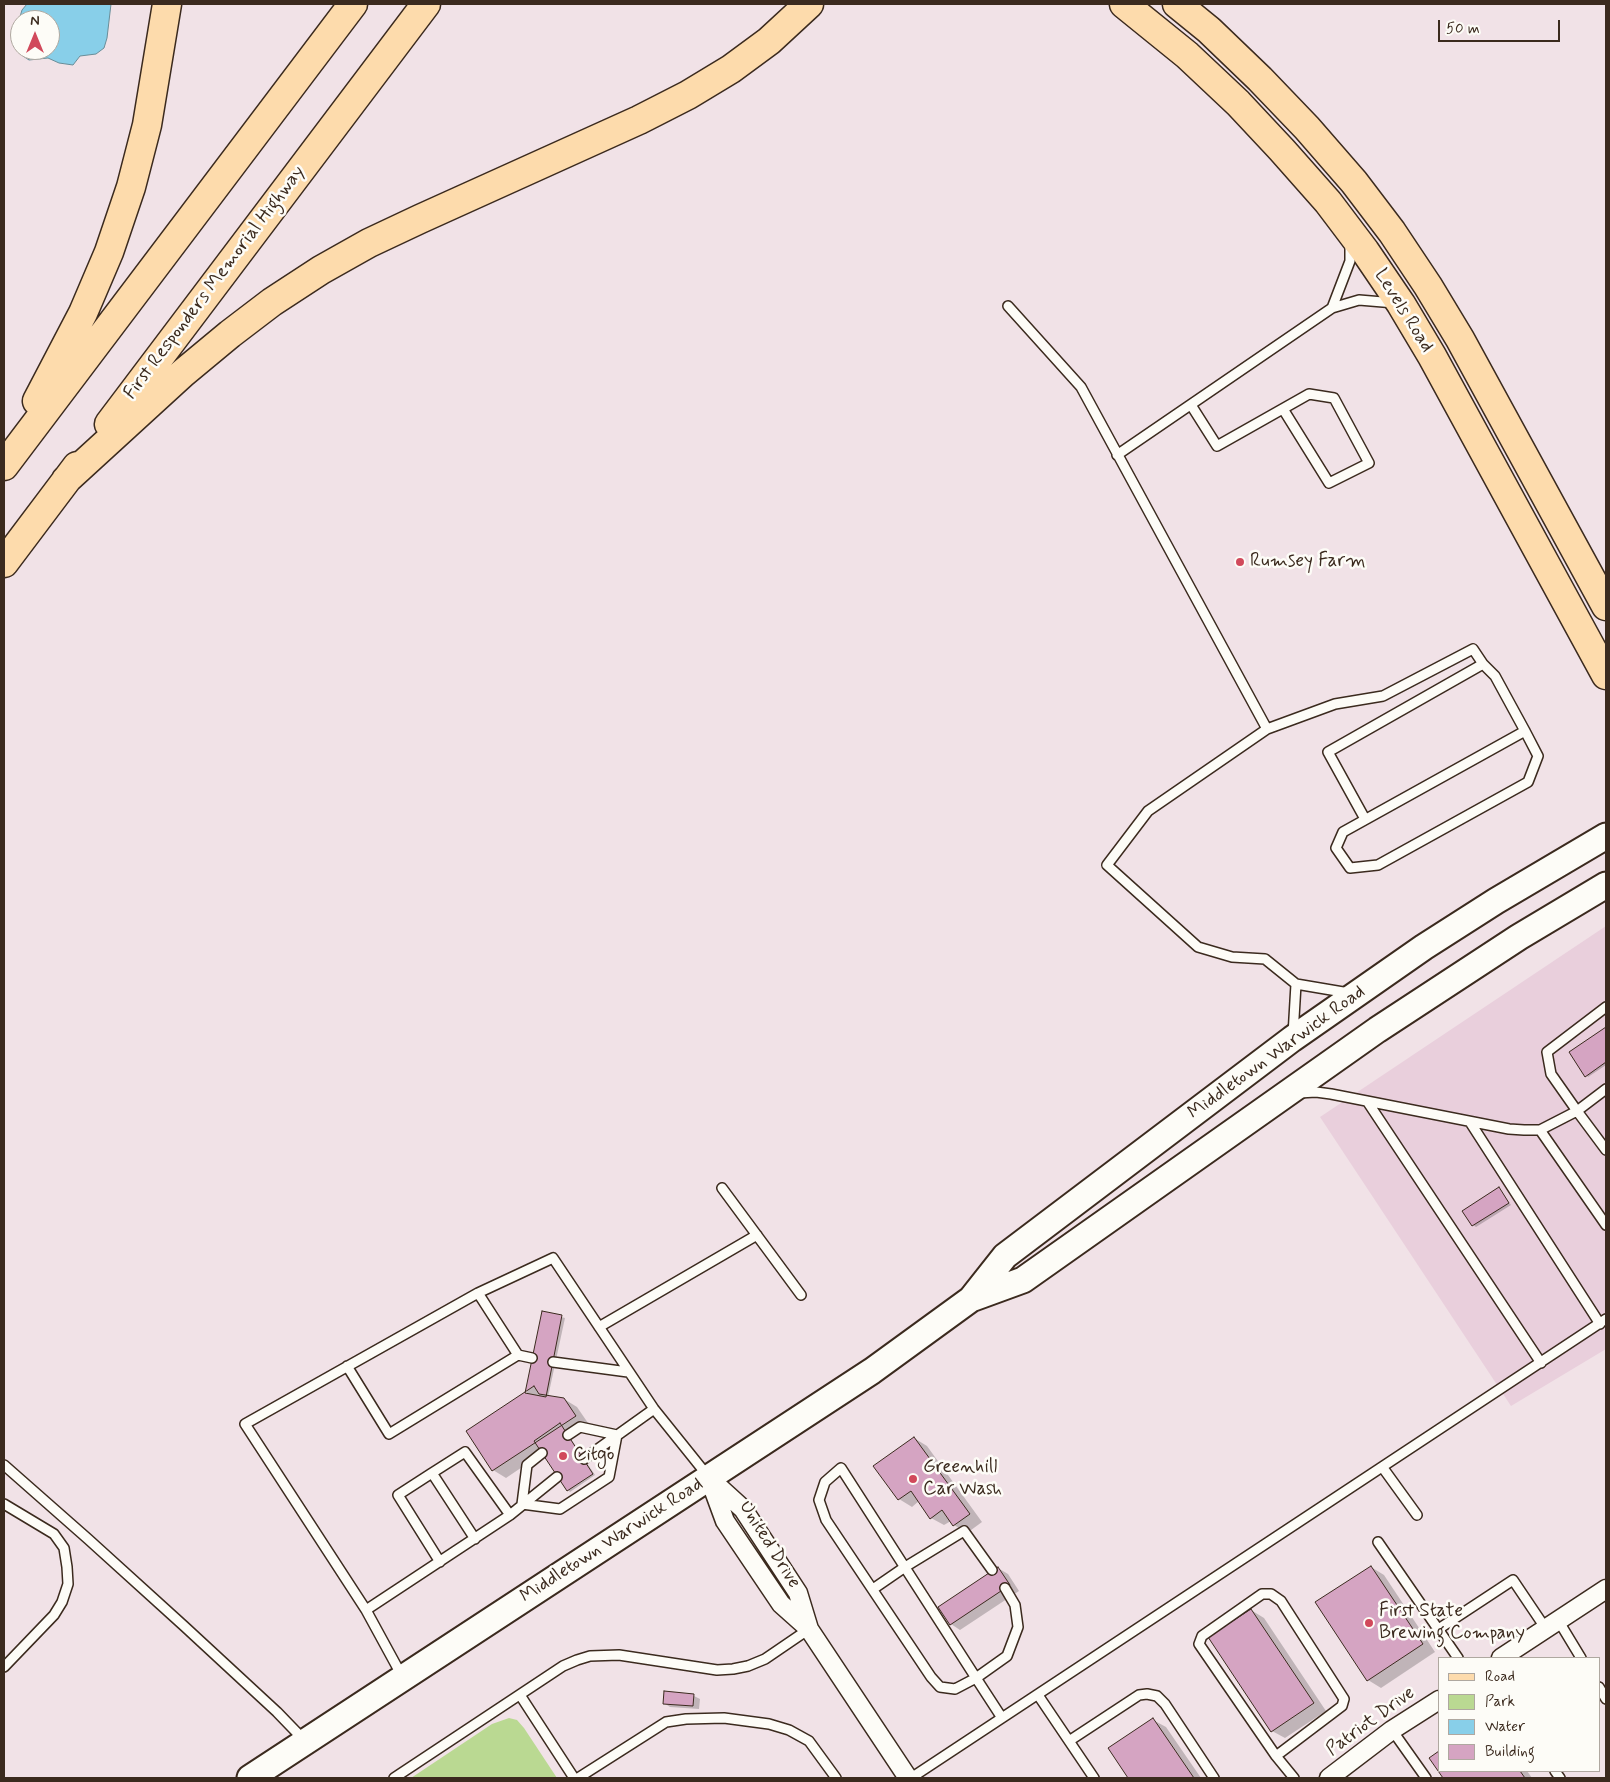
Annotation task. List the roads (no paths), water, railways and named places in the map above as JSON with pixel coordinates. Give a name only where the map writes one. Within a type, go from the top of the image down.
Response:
[{"type":"main road","points":[[4,462],[83,313],[109,252],[131,187],[147,125],[167,4]]},
{"type":"main road","points":[[4,466],[353,4]]},
{"type":"main road","name":"First Responders Memorial Highway","points":[[4,563],[426,4]]},
{"type":"main road","points":[[66,480],[183,373],[230,334],[272,302],[321,270],[369,243],[639,120],[688,95],[762,46],[809,4]]},
{"type":"main road","name":"Levels Road","points":[[1124,4],[1187,55],[1238,103],[1328,202],[1350,232],[1401,304],[1432,356],[1606,675]]},
{"type":"main road","name":"Levels Road","points":[[1177,4],[1209,30],[1307,128],[1354,182],[1392,232],[1460,339],[1606,606]]},
{"type":"street","name":"Middletown Warwick Road","points":[[250,1778],[872,1371],[971,1299],[1005,1256],[1292,1039],[1424,947],[1496,901],[1606,836]]},
{"type":"street","name":"Middletown Warwick Road","points":[[971,1299],[1023,1280],[1376,1030],[1518,937],[1606,885]]},
{"type":"street","name":"United Drive","points":[[709,1478],[725,1521],[780,1604],[810,1629],[910,1778]]},
{"type":"street","points":[[1502,1657],[1606,1589]]},
{"type":"street","name":"Patriot Drive","points":[[1340,1775],[1392,1730],[1438,1701]]},
{"type":"lane","points":[[1332,308],[1350,261],[1350,232]]},
{"type":"lane","points":[[1117,455],[1332,308],[1360,300],[1401,304]]},
{"type":"lane","points":[[1008,306],[1081,387],[1267,729]]},
{"type":"lane","points":[[1191,405],[1217,446],[1283,409],[1310,394],[1334,398],[1369,463],[1330,483],[1283,409]]},
{"type":"lane","points":[[1356,995],[1296,984],[1265,958],[1232,957],[1198,947],[1107,865],[1148,811],[1267,729],[1335,704],[1383,696],[1473,649],[1483,664],[1495,676],[1525,731],[1538,756],[1528,782],[1378,865],[1350,868],[1336,848],[1343,832],[1525,731]]},
{"type":"lane","points":[[1364,820],[1328,752],[1483,664]]},
{"type":"lane","points":[[1292,1039],[1296,984]]},
{"type":"lane","points":[[1606,1007],[1547,1052],[1551,1074],[1606,1150]]},
{"type":"lane","points":[[1282,1097],[1316,1092],[1509,1129],[1540,1130],[1576,1111],[1606,1090]]},
{"type":"lane","points":[[1367,1101],[1541,1363]]},
{"type":"lane","points":[[910,1778],[1383,1468],[1603,1321],[1470,1122]]},
{"type":"lane","points":[[1540,1130],[1606,1225]]},
{"type":"lane","points":[[722,1188],[801,1295]]},
{"type":"lane","points":[[599,1328],[757,1236]]},
{"type":"lane","points":[[403,1678],[366,1610],[245,1424],[478,1293],[553,1258],[628,1372],[709,1478]]},
{"type":"lane","points":[[478,1293],[518,1355]]},
{"type":"lane","points":[[347,1366],[389,1434],[518,1355],[532,1358]]},
{"type":"lane","points":[[553,1362],[628,1372]]},
{"type":"lane","points":[[584,1459],[654,1408]]},
{"type":"lane","points":[[568,1435],[580,1427],[617,1435]]},
{"type":"lane","points":[[522,1504],[560,1510],[609,1476],[617,1435]]},
{"type":"lane","points":[[440,1562],[398,1494],[465,1452],[510,1515]]},
{"type":"lane","points":[[522,1504],[526,1465],[542,1453]]},
{"type":"lane","points":[[4,1465],[184,1626],[277,1712],[305,1742]]},
{"type":"lane","points":[[1002,1718],[976,1678],[905,1567],[841,1468],[825,1482],[819,1500],[826,1520],[931,1677],[940,1687],[955,1689],[976,1678],[1007,1656],[1018,1627],[1015,1605],[1005,1588]]},
{"type":"lane","points":[[1383,1468],[1417,1516]]},
{"type":"lane","points":[[4,1473],[14,1474]]},
{"type":"lane","points":[[432,1473],[475,1539]]},
{"type":"lane","points":[[366,1610],[510,1515],[557,1476]]},
{"type":"lane","points":[[4,1504],[54,1534],[64,1548],[68,1567],[68,1584],[62,1602],[54,1615],[4,1667]]},
{"type":"lane","points":[[872,1589],[964,1531],[992,1570]]},
{"type":"lane","points":[[1378,1542],[1457,1657]]},
{"type":"lane","points":[[1437,1630],[1513,1580],[1580,1657]]},
{"type":"lane","points":[[1276,1756],[1342,1706],[1344,1699],[1280,1601],[1271,1594],[1262,1594],[1202,1636],[1199,1644],[1276,1756],[1294,1778]]},
{"type":"lane","points":[[394,1778],[563,1666],[576,1660],[590,1656],[618,1655],[718,1670],[733,1670],[765,1659],[810,1629]]},
{"type":"lane","points":[[520,1695],[576,1778],[666,1722],[686,1719],[724,1718],[769,1724],[789,1730],[809,1741],[836,1778]]},
{"type":"lane","points":[[1038,1695],[1094,1778]]},
{"type":"lane","points":[[1069,1741],[1138,1695],[1157,1696],[1165,1704],[1214,1778]]},
{"type":"lane","points":[[1392,1730],[1426,1778]]},
{"type":"water","points":[[27,4],[111,4],[104,48],[96,54],[80,56],[73,65],[52,60],[60,60],[60,10],[22,10]]},
{"type":"place","name":"Rumsey Farm","points":[[1240,562]]},
{"type":"place","name":"Citgo","points":[[563,1456]]},
{"type":"place","name":"Greenhill Car Wash","points":[[913,1479]]},
{"type":"place","name":"First State Brewing Company","points":[[1369,1623]]}]
